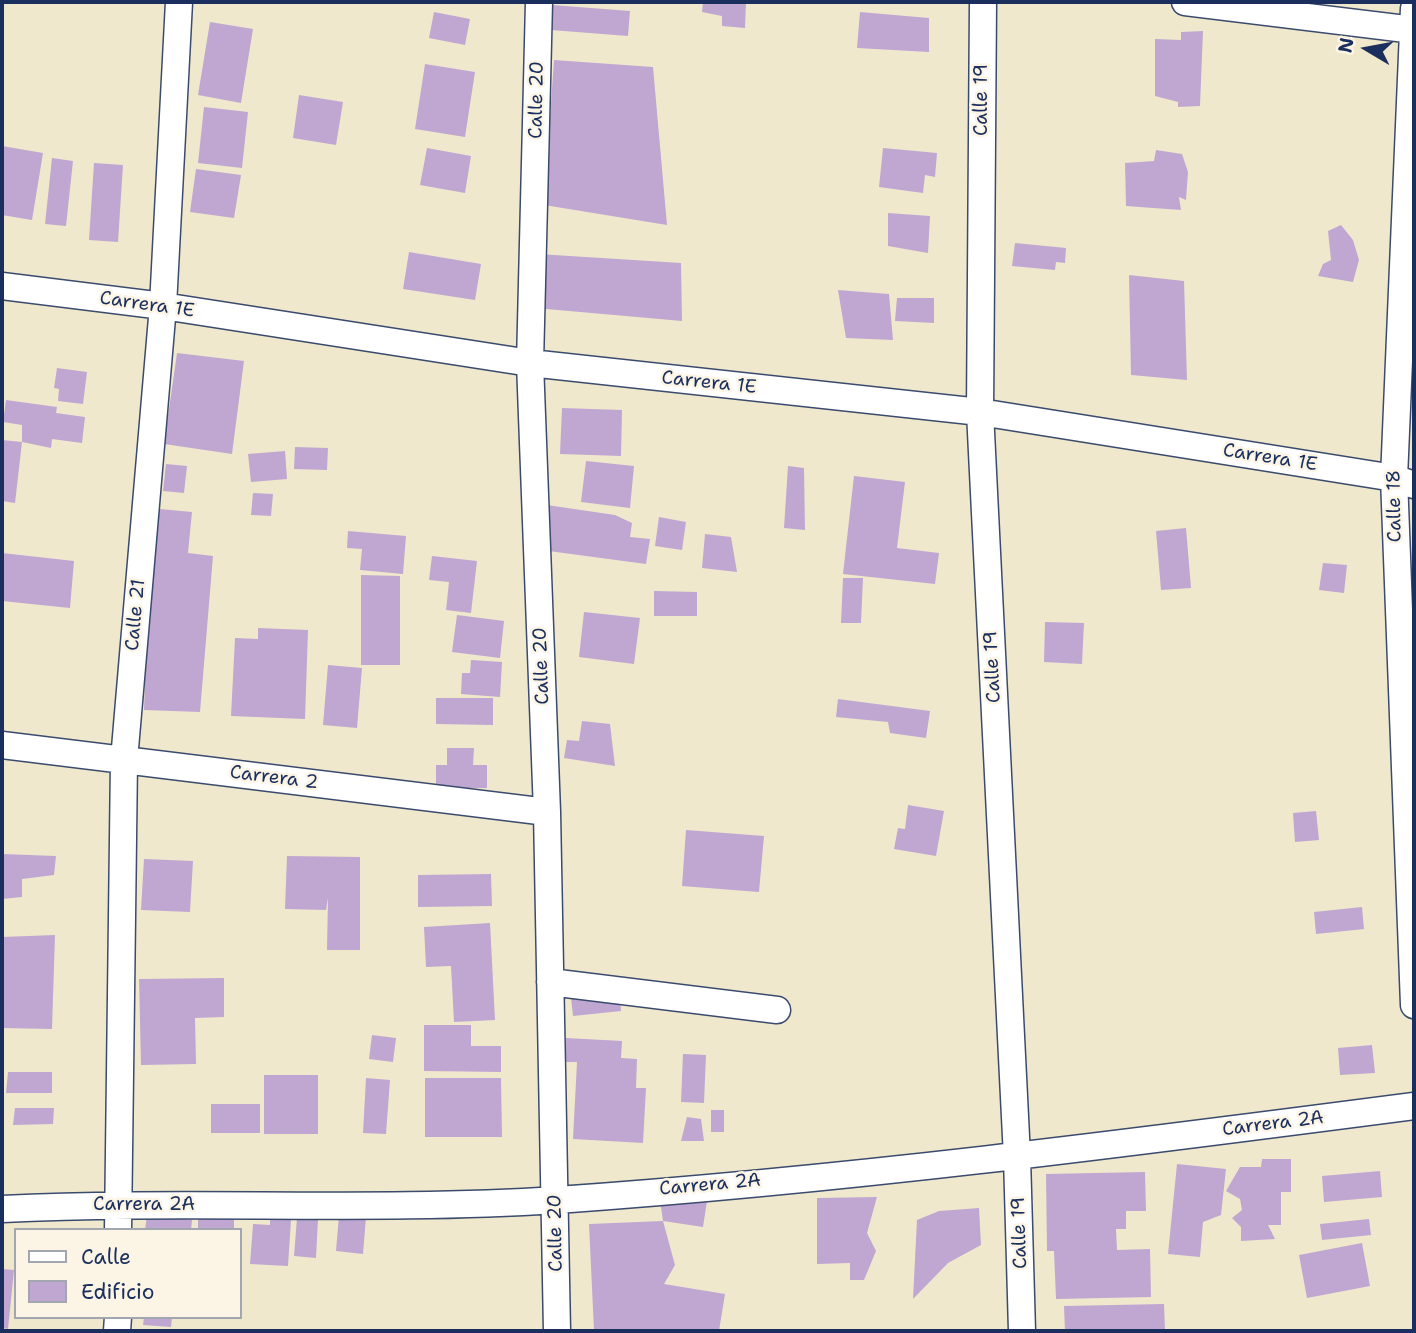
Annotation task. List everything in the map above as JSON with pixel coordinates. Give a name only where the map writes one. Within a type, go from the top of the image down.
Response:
[{"type":"street","name":"Calle 21","points":[[118,1228],[124,760],[163,306],[179,2]]},
{"type":"street","name":"Calle 20","points":[[539,2],[530,363],[547,812],[557,1331]]},
{"type":"street","name":"Calle 19","points":[[983,2],[980,412],[1017,1157],[1022,1331]]},
{"type":"street","points":[[1185,2],[1414,23]]},
{"type":"street","name":"Calle 18","points":[[1414,23],[1404,481],[1414,1005]]},
{"type":"street","name":"Carrera 1E","points":[[2,286],[163,306],[530,363],[980,412],[1404,481]]},
{"type":"street","name":"Carrera 2","points":[[2,745],[547,812]]},
{"type":"street","points":[[551,982],[776,1010]]},
{"type":"street","name":"Carrera 2A","points":[[2,1209],[118,1203],[338,1207],[556,1200],[1017,1157],[1414,1107]]},
{"type":"building","points":[[703,2],[746,2],[745,28],[722,26],[722,16],[702,12]]},
{"type":"building","points":[[552,5],[630,11],[628,36],[551,30]]},
{"type":"building","points":[[434,12],[470,19],[465,45],[429,38]]},
{"type":"building","points":[[860,12],[929,18],[929,52],[857,48]]},
{"type":"building","points":[[210,22],[253,29],[241,103],[198,95]]},
{"type":"building","points":[[1203,31],[1200,106],[1178,107],[1178,102],[1155,96],[1155,39],[1181,40],[1181,32]]},
{"type":"building","points":[[554,60],[653,67],[667,225],[544,205]]},
{"type":"building","points":[[425,64],[475,72],[465,137],[415,129]]},
{"type":"building","points":[[299,95],[343,102],[336,145],[293,138]]},
{"type":"building","points":[[204,107],[248,112],[242,168],[198,163]]},
{"type":"building","points":[[2,146],[43,153],[32,220],[2,215]]},
{"type":"building","points":[[427,148],[471,156],[465,193],[420,185]]},
{"type":"building","points":[[883,148],[937,153],[935,177],[925,175],[923,193],[879,187]]},
{"type":"building","points":[[1156,150],[1182,154],[1188,172],[1186,200],[1179,197],[1181,210],[1126,206],[1125,163],[1154,161]]},
{"type":"building","points":[[52,158],[73,161],[66,226],[45,224]]},
{"type":"building","points":[[94,163],[123,165],[118,242],[89,240]]},
{"type":"building","points":[[196,169],[241,175],[234,218],[190,212]]},
{"type":"building","points":[[888,213],[930,216],[928,253],[888,246]]},
{"type":"building","points":[[1341,225],[1353,240],[1359,260],[1353,282],[1318,276],[1323,264],[1331,260],[1328,231]]},
{"type":"building","points":[[1015,243],[1066,248],[1065,263],[1056,262],[1055,270],[1012,266]]},
{"type":"building","points":[[409,252],[481,264],[475,300],[403,289]]},
{"type":"building","points":[[538,254],[681,263],[682,321],[535,308]]},
{"type":"building","points":[[1129,275],[1184,281],[1187,380],[1131,375]]},
{"type":"building","points":[[838,290],[889,294],[893,340],[846,338]]},
{"type":"building","points":[[897,298],[934,298],[934,323],[895,321]]},
{"type":"building","points":[[177,353],[244,361],[232,454],[164,444]]},
{"type":"building","points":[[57,368],[87,372],[83,404],[58,401],[59,389],[54,388]]},
{"type":"building","points":[[6,400],[57,407],[56,413],[85,417],[82,443],[52,439],[51,448],[22,442],[22,425],[3,422]]},
{"type":"building","points":[[562,408],[622,410],[621,456],[560,454]]},
{"type":"building","points":[[2,440],[22,442],[15,503],[2,501]]},
{"type":"building","points":[[295,447],[328,448],[327,470],[294,469]]},
{"type":"building","points":[[285,451],[287,479],[251,482],[248,454]]},
{"type":"building","points":[[586,461],[634,466],[630,508],[581,502]]},
{"type":"building","points":[[166,464],[187,466],[184,493],[163,491]]},
{"type":"building","points":[[788,466],[804,468],[805,530],[784,528]]},
{"type":"building","points":[[854,476],[905,482],[897,548],[939,553],[935,584],[843,574]]},
{"type":"building","points":[[253,493],[273,494],[271,516],[251,515]]},
{"type":"building","points":[[547,505],[615,515],[632,523],[630,537],[650,539],[646,564],[541,550]]},
{"type":"building","points":[[149,508],[192,512],[188,553],[213,556],[200,712],[144,710],[146,657],[138,656]]},
{"type":"building","points":[[659,517],[686,522],[682,550],[655,546]]},
{"type":"building","points":[[1186,528],[1191,588],[1161,590],[1156,531]]},
{"type":"building","points":[[348,531],[406,536],[403,574],[360,570],[362,549],[347,548]]},
{"type":"building","points":[[705,534],[731,537],[737,572],[702,568]]},
{"type":"building","points":[[2,553],[74,561],[70,608],[2,601]]},
{"type":"building","points":[[432,556],[477,561],[471,613],[446,610],[449,582],[429,580]]},
{"type":"building","points":[[1323,563],[1347,565],[1344,593],[1319,590]]},
{"type":"building","points":[[361,575],[400,576],[400,665],[361,665]]},
{"type":"building","points":[[843,578],[863,578],[861,623],[841,623]]},
{"type":"building","points":[[654,591],[697,592],[697,616],[654,616]]},
{"type":"building","points":[[584,612],[640,618],[634,664],[579,657]]},
{"type":"building","points":[[457,615],[504,621],[500,658],[452,652]]},
{"type":"building","points":[[1045,622],[1084,623],[1082,664],[1044,662]]},
{"type":"building","points":[[258,628],[308,630],[305,719],[231,716],[235,638],[258,639]]},
{"type":"building","points":[[471,660],[502,662],[500,697],[461,694],[462,673],[470,673]]},
{"type":"building","points":[[328,665],[362,668],[357,728],[323,725]]},
{"type":"building","points":[[436,698],[493,698],[493,725],[436,724]]},
{"type":"building","points":[[838,699],[930,711],[926,738],[890,733],[888,722],[836,717]]},
{"type":"building","points":[[582,721],[610,724],[615,766],[564,758],[567,740],[579,741]]},
{"type":"building","points":[[447,748],[474,748],[473,765],[487,765],[487,788],[436,788],[436,765],[447,765]]},
{"type":"building","points":[[908,805],[944,811],[936,856],[894,849],[898,828],[905,829]]},
{"type":"building","points":[[1316,811],[1319,840],[1295,842],[1293,813]]},
{"type":"building","points":[[686,830],[764,836],[759,892],[682,886]]},
{"type":"building","points":[[2,854],[56,856],[54,875],[22,879],[22,897],[2,899]]},
{"type":"building","points":[[287,856],[360,857],[360,950],[327,950],[328,898],[326,910],[285,909]]},
{"type":"building","points":[[144,859],[193,861],[190,912],[141,910]]},
{"type":"building","points":[[491,874],[492,906],[418,907],[418,875]]},
{"type":"building","points":[[1362,907],[1364,929],[1316,934],[1314,912]]},
{"type":"building","points":[[490,923],[495,1020],[454,1022],[451,966],[426,967],[424,927]]},
{"type":"building","points":[[55,935],[52,1029],[2,1028],[2,937]]},
{"type":"building","points":[[224,978],[224,1017],[195,1018],[196,1064],[141,1065],[139,979]]},
{"type":"building","points":[[619,985],[621,1011],[573,1016],[570,989]]},
{"type":"building","points":[[424,1025],[471,1025],[471,1046],[501,1046],[501,1072],[424,1071]]},
{"type":"building","points":[[372,1035],[396,1038],[393,1062],[369,1059]]},
{"type":"building","points":[[566,1038],[622,1041],[621,1058],[637,1059],[636,1088],[646,1088],[643,1143],[573,1139],[577,1062],[565,1062]]},
{"type":"building","points":[[1372,1045],[1375,1073],[1340,1075],[1338,1048]]},
{"type":"building","points":[[683,1054],[706,1055],[704,1103],[681,1102]]},
{"type":"building","points":[[8,1072],[52,1072],[52,1093],[6,1093]]},
{"type":"building","points":[[264,1075],[318,1075],[318,1134],[264,1134]]},
{"type":"building","points":[[366,1078],[390,1080],[386,1134],[363,1133]]},
{"type":"building","points":[[425,1078],[501,1078],[502,1137],[425,1137]]},
{"type":"building","points":[[211,1104],[260,1104],[260,1133],[211,1133]]},
{"type":"building","points":[[15,1108],[54,1108],[53,1124],[13,1125]]},
{"type":"building","points":[[711,1110],[724,1110],[724,1132],[711,1132]]},
{"type":"building","points":[[687,1117],[701,1119],[704,1141],[681,1141]]},
{"type":"building","points":[[1262,1159],[1291,1159],[1291,1192],[1281,1192],[1281,1225],[1268,1225],[1275,1239],[1241,1241],[1241,1227],[1232,1218],[1242,1210],[1240,1199],[1226,1191],[1240,1167],[1261,1167]]},
{"type":"building","points":[[1177,1164],[1226,1169],[1221,1215],[1203,1222],[1200,1257],[1168,1254]]},
{"type":"building","points":[[1380,1171],[1382,1197],[1324,1202],[1322,1176]]},
{"type":"building","points":[[1145,1172],[1146,1211],[1126,1211],[1126,1229],[1116,1229],[1117,1250],[1150,1249],[1151,1297],[1056,1299],[1054,1251],[1047,1251],[1046,1174]]},
{"type":"building","points":[[659,1193],[707,1201],[703,1227],[663,1221]]},
{"type":"building","points":[[877,1197],[867,1233],[876,1251],[864,1280],[850,1280],[850,1263],[817,1264],[817,1198]]},
{"type":"building","points":[[979,1208],[981,1245],[948,1263],[913,1299],[917,1220],[939,1211]]},
{"type":"building","points":[[147,1215],[192,1220],[191,1228],[145,1228]]},
{"type":"building","points":[[198,1215],[234,1216],[234,1228],[198,1228]]},
{"type":"building","points":[[339,1215],[366,1217],[363,1254],[336,1251]]},
{"type":"building","points":[[297,1218],[318,1219],[316,1258],[294,1256]]},
{"type":"building","points":[[270,1219],[291,1220],[288,1266],[250,1264],[253,1224],[270,1225]]},
{"type":"building","points":[[1369,1219],[1371,1235],[1322,1240],[1320,1224]]},
{"type":"building","points":[[663,1221],[675,1265],[664,1284],[725,1294],[719,1331],[594,1331],[589,1224]]},
{"type":"building","points":[[1362,1243],[1370,1286],[1307,1298],[1299,1255]]},
{"type":"building","points":[[2,1269],[14,1270],[8,1329],[2,1328]]},
{"type":"building","points":[[1164,1304],[1165,1331],[1065,1331],[1064,1306]]},
{"type":"building","points":[[144,1319],[172,1319],[171,1327],[143,1325]]}]
